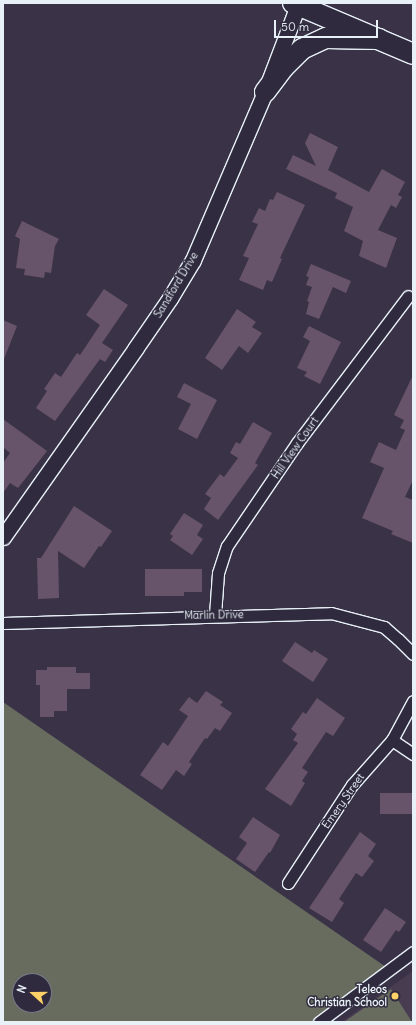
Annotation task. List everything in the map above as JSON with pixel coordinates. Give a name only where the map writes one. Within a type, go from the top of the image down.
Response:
[{"type":"highway","points":[[296,4],[413,54]]},
{"type":"highway","points":[[265,92],[284,67],[302,49],[326,38],[379,39]]},
{"type":"street","name":"Sandford Drive","points":[[3,537],[170,298],[193,260],[265,92],[296,4]]},
{"type":"street","name":"Hill View Court","points":[[215,615],[218,574],[227,546],[297,443],[408,296]]},
{"type":"street","name":"Marlin Drive","points":[[3,623],[215,615],[331,613],[384,627],[413,654]]},
{"type":"street","name":"Emery Street","points":[[288,883],[352,785],[392,740],[413,701]]},
{"type":"street","points":[[392,740],[413,754]]},
{"type":"street","points":[[319,1022],[413,952]]},
{"type":"shaded area","name":"Teleos Christian School","points":[[413,971],[413,1022],[341,1022]]},
{"type":"green space","points":[[3,702],[386,967],[312,1022],[3,1022]]},
{"type":"green space","name":"Teleos Christian School","points":[[391,989],[412,1022],[344,1022]]},
{"type":"building","points":[[310,133],[338,147],[328,170],[369,192],[382,169],[405,182],[398,195],[402,197],[396,208],[391,205],[378,230],[397,238],[386,268],[359,256],[363,241],[344,231],[353,207],[335,198],[337,193],[286,169],[293,155],[316,166],[305,143]]},
{"type":"building","points":[[277,192],[305,205],[280,258],[282,259],[272,282],[267,280],[263,290],[239,280],[249,258],[243,256],[258,224],[252,222],[259,208],[265,211],[270,199],[273,200]]},
{"type":"building","points":[[22,221],[59,239],[55,246],[51,273],[45,272],[44,278],[24,275],[25,269],[16,268],[20,239],[15,236]]},
{"type":"building","points":[[311,264],[351,281],[346,293],[333,287],[319,319],[306,314],[309,302],[307,301],[312,287],[306,285],[309,277],[306,276]]},
{"type":"building","points":[[104,289],[128,305],[102,343],[113,350],[105,362],[100,359],[55,421],[36,408],[47,391],[44,389],[55,373],[61,377],[77,353],[80,355],[100,325],[86,315]]},
{"type":"building","points":[[237,309],[256,322],[252,327],[262,333],[248,353],[239,346],[222,370],[205,358]]},
{"type":"building","points":[[3,320],[17,326],[4,359],[3,359]]},
{"type":"building","points":[[309,326],[341,342],[320,384],[304,376],[307,372],[297,368],[310,341],[303,337]]},
{"type":"building","points":[[413,375],[413,480],[405,497],[413,500],[413,543],[391,534],[393,531],[362,518],[384,468],[370,462],[379,442],[396,450],[405,430],[400,428],[404,420],[394,415]]},
{"type":"building","points":[[184,383],[217,400],[197,439],[178,429],[191,404],[177,397]]},
{"type":"building","points":[[3,419],[47,451],[18,488],[10,483],[3,493],[3,463],[10,453],[3,447]]},
{"type":"building","points":[[253,422],[272,433],[255,463],[258,465],[218,520],[204,509],[211,498],[205,494],[220,474],[224,477],[238,458],[230,453],[236,442],[240,444]]},
{"type":"building","points":[[74,506],[112,531],[101,547],[99,546],[84,568],[58,551],[59,598],[38,599],[37,558],[41,558]]},
{"type":"building","points":[[184,513],[203,525],[197,535],[203,539],[192,555],[170,540],[173,536],[170,534]]},
{"type":"building","points":[[145,569],[202,569],[202,592],[184,592],[184,596],[145,596]]},
{"type":"building","points":[[295,642],[312,653],[314,650],[328,659],[313,682],[282,661]]},
{"type":"building","points":[[47,667],[76,667],[76,673],[90,673],[90,689],[67,689],[67,711],[54,711],[54,717],[40,717],[40,685],[36,685],[36,670],[47,670]]},
{"type":"building","points":[[206,691],[223,702],[220,705],[232,713],[220,731],[215,728],[207,739],[205,738],[189,762],[192,764],[184,776],[176,770],[162,790],[140,775],[163,742],[168,746],[188,716],[179,710],[189,697],[197,703]]},
{"type":"building","points":[[317,698],[345,718],[333,736],[326,732],[302,768],[308,772],[302,781],[305,783],[291,806],[265,789],[298,743],[293,740],[297,734],[291,729],[303,712],[306,714]]},
{"type":"building","points":[[380,793],[413,793],[413,814],[380,814]]},
{"type":"building","points":[[253,817],[280,835],[270,853],[269,852],[255,872],[236,859],[247,843],[239,837]]},
{"type":"building","points":[[360,832],[376,844],[368,856],[374,861],[362,877],[356,873],[339,899],[344,903],[332,922],[309,908]]},
{"type":"building","points":[[385,908],[406,922],[399,932],[396,930],[381,952],[363,940]]},
{"type":"place","name":"Teleos Christian School","points":[[395,996]]}]
